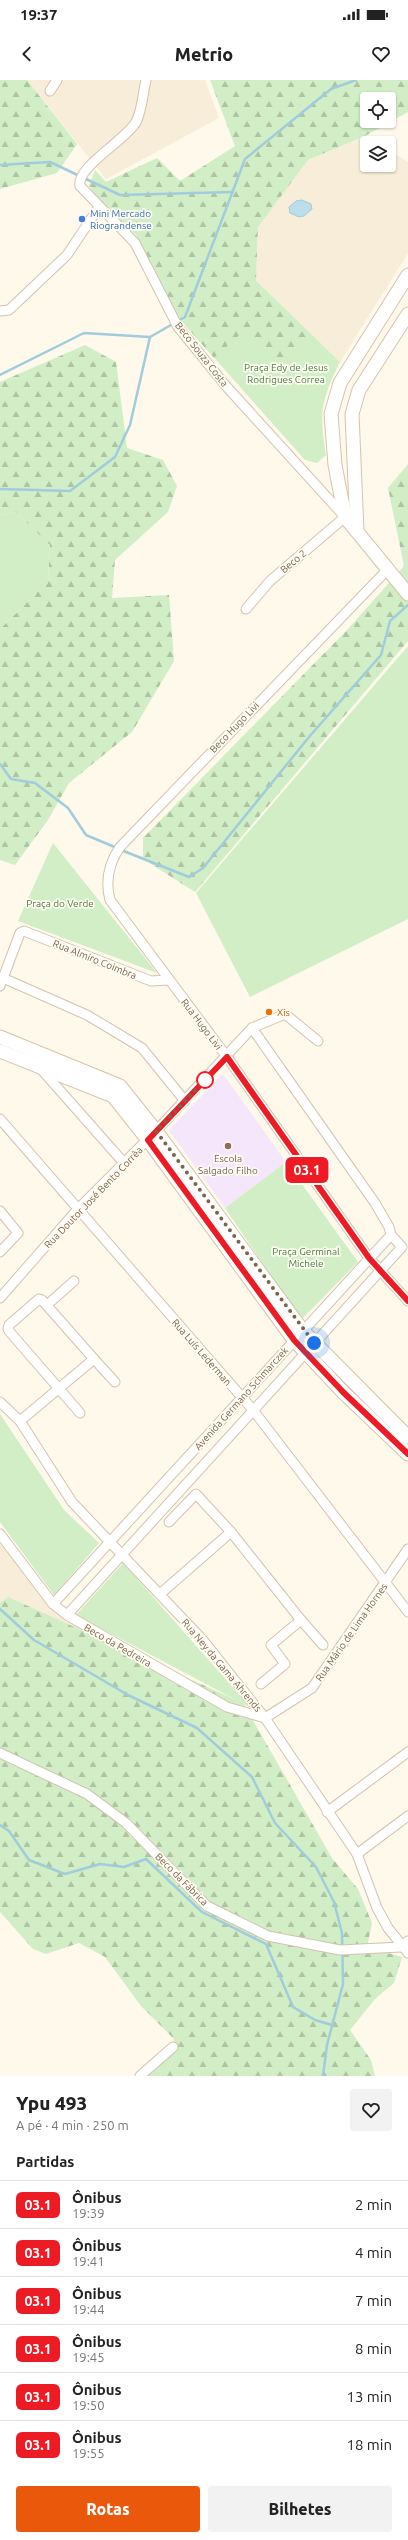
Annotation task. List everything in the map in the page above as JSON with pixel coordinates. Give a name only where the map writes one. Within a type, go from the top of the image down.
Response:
[{"type":"street","points":[[50,91],[58,80]]},
{"type":"street","name":"Beco Souza Costa","points":[[146,80],[137,121],[126,136],[97,157],[80,178],[80,186],[135,243],[178,327],[226,386],[357,530],[389,568],[408,594]]},
{"type":"street","points":[[0,311],[9,310],[67,255],[99,207]]},
{"type":"street","points":[[345,517],[335,465],[331,414],[334,399],[340,383],[408,275]]},
{"type":"street","points":[[357,530],[352,414],[359,390],[408,314]]},
{"type":"street","name":"Beco 2","points":[[246,609],[270,581],[345,517]]},
{"type":"street","name":"Beco Hugo Livi","points":[[110,900],[108,879],[114,856],[120,847],[389,568]]},
{"type":"street","name":"Rua Hugo Livi","points":[[110,900],[227,1057],[379,1272],[408,1301]]},
{"type":"street","name":"Rua Almiro Coimbra","points":[[2,982],[22,931],[151,981],[169,980]]},
{"type":"street","points":[[2,982],[87,1015],[142,1048],[185,1101]]},
{"type":"street","points":[[318,1041],[285,1014],[252,1028],[375,1203],[389,1227],[391,1235]]},
{"type":"street","name":"Rua Doutor José Bento Corrêa","points":[[0,1298],[78,1210],[185,1101],[252,1028]]},
{"type":"street","points":[[0,1037],[119,1086],[152,1135],[298,1335],[305,1353],[408,1454]]},
{"type":"street","points":[[0,1052],[113,1096],[152,1135]]},
{"type":"street","points":[[40,1068],[124,1163]]},
{"type":"street","name":"Rua Luís Lederman","points":[[0,1119],[241,1398],[254,1410],[408,1612]]},
{"type":"street","points":[[0,1211],[18,1235],[0,1252]]},
{"type":"street","name":"Avenida Germano Schmarczek","points":[[53,1604],[391,1235],[402,1247],[67,1615]]},
{"type":"street","points":[[46,1305],[74,1281]]},
{"type":"street","points":[[80,1413],[8,1329],[37,1300],[41,1299],[114,1382]]},
{"type":"street","points":[[298,1335],[314,1343],[408,1437]]},
{"type":"street","points":[[20,1422],[94,1359]]},
{"type":"street","name":"Rua Ney da Gama Ahrends","points":[[0,1402],[20,1422],[72,1502],[202,1638],[265,1718],[327,1812],[357,1854],[377,1908],[406,1947]]},
{"type":"street","points":[[169,1522],[196,1494],[231,1532],[301,1620],[323,1645]]},
{"type":"street","points":[[160,1594],[231,1532]]},
{"type":"street","name":"Beco da Pedreira","points":[[0,1534],[53,1604],[67,1615],[227,1707],[265,1718]]},
{"type":"street","name":"Rua Mário de Lima Hornes","points":[[265,1718],[312,1688],[408,1549]]},
{"type":"street","points":[[261,1684],[285,1664],[271,1645],[301,1620]]},
{"type":"street","points":[[327,1812],[408,1752]]},
{"type":"street","name":"Beco da Fábrica","points":[[0,1753],[87,1794],[126,1823],[207,1906],[268,1936],[342,1950],[406,1947]]},
{"type":"street","points":[[357,1854],[408,1816]]},
{"type":"street","points":[[140,2076],[173,2047]]},
{"type":"shaded area","points":[[27,80],[205,80],[219,118],[106,179]]},
{"type":"shaded area","points":[[360,138],[360,172],[396,172],[396,154],[408,162],[408,253],[340,362],[256,281],[258,227],[308,160]]},
{"type":"shaded area","name":"Escola Salgado Filho","points":[[223,1074],[286,1162],[225,1208],[169,1130]]},
{"type":"shaded area","points":[[0,1542],[48,1607],[114,1646],[0,1614]]},
{"type":"green space","points":[[0,80],[27,80],[77,144],[57,173],[0,189]]},
{"type":"green space","points":[[210,80],[408,80],[408,112],[396,119],[396,92],[360,92],[360,128],[379,128],[365,136],[360,136],[360,138],[308,160],[258,227],[256,281],[314,337],[292,357],[271,357],[246,329],[214,358],[177,316],[136,235],[102,206],[89,186],[95,170],[106,182],[157,158],[180,181],[235,146]]},
{"type":"green space","name":"Praça Edy de Jesus Rodrigues Correa","points":[[256,281],[340,362],[325,397],[323,407],[322,417],[326,455],[317,463],[305,460],[177,316]]},
{"type":"green space","points":[[85,345],[116,362],[127,448],[163,460],[177,486],[168,512],[115,560],[112,598],[169,595],[174,661],[132,732],[69,783],[48,820],[15,865],[0,860],[0,629],[48,582],[50,545],[16,512],[0,515],[0,382]]},
{"type":"green space","points":[[408,464],[408,641],[195,892],[143,859],[143,838],[348,629],[404,566],[388,488]]},
{"type":"green space","points":[[16,512],[50,545],[48,582],[0,629],[0,515]]},
{"type":"green space","points":[[408,646],[408,919],[250,997],[196,893]]},
{"type":"green space","name":"Praça do Verde","points":[[53,843],[157,973],[18,921]]},
{"type":"green space","name":"Praça Germinal Michele","points":[[286,1162],[358,1262],[301,1320],[225,1208]]},
{"type":"green space","points":[[0,1414],[64,1510],[99,1543],[54,1595],[0,1522]]},
{"type":"green space","points":[[123,1563],[251,1708],[76,1615]]},
{"type":"green space","points":[[8,1597],[243,1703],[332,1858],[358,1889],[372,1923],[367,1947],[402,1957],[394,1983],[375,1999],[350,2030],[371,2060],[375,2076],[166,2076],[177,2050],[173,2038],[141,2006],[105,1957],[79,1943],[46,1954],[33,1949],[0,1912],[0,1603]]},
{"type":"green space","points":[[177,2050],[166,2076],[144,2076]]},
{"type":"water","points":[[302,200],[311,204],[312,209],[304,216],[299,217],[290,213],[289,207],[296,201]]},
{"type":"waterway","points":[[0,375],[84,333],[150,337],[185,317],[245,159],[331,89],[356,80]]},
{"type":"waterway","points":[[0,165],[50,162],[120,195],[233,192]]},
{"type":"waterway","points":[[0,489],[70,491],[115,457],[130,425],[150,337]]},
{"type":"waterway","points":[[121,850],[189,877],[203,868],[309,737],[381,655],[390,621],[408,605]]},
{"type":"waterway","points":[[0,764],[11,779],[35,783],[68,808],[86,835],[117,848]]},
{"type":"waterway","points":[[0,1609],[34,1640],[128,1695],[197,1728],[252,1777],[275,1823],[316,1867],[334,1902],[342,1933],[343,1984],[327,2045],[323,2076]]},
{"type":"waterway","points":[[0,1825],[9,1831],[29,1860],[65,1874],[100,1864],[124,1867],[146,1859],[202,1912],[266,1944],[293,2007],[315,2020],[332,2025]]},
{"type":"bus line","name":"03.1","points":[[408,1301],[379,1272],[227,1057],[148,1140],[294,1340],[343,1392],[408,1454]]},
{"type":"place","name":"Mini Mercado Riograndense","points":[[82,219]]},
{"type":"place","name":"Xis","points":[[269,1012]]},
{"type":"place","name":"Escola Salgado Filho","points":[[228,1146]]},
{"type":"route","points":[[205,1080],[206,1079],[156,1131],[303,1331],[314,1343]]}]
